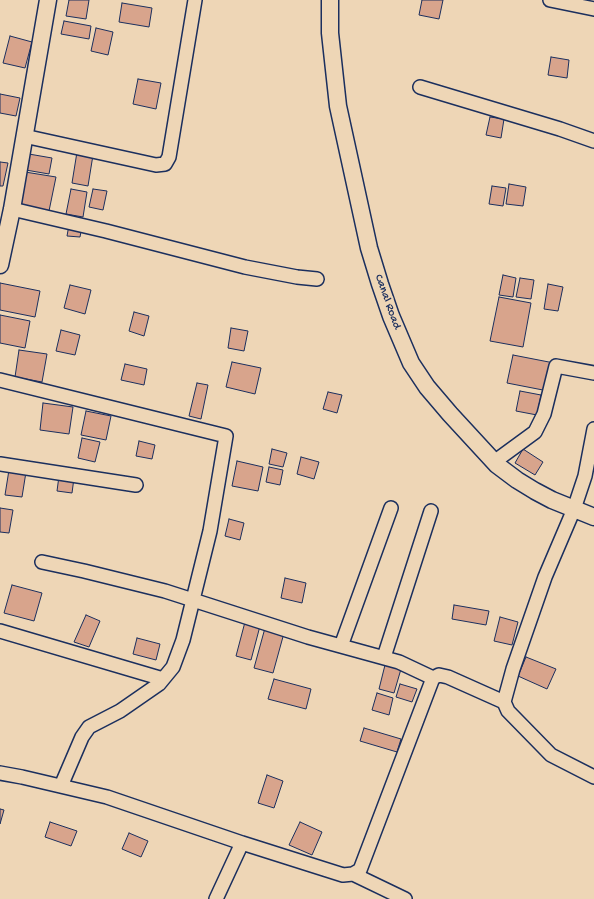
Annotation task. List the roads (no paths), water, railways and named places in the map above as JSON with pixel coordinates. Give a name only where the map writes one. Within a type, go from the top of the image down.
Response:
[{"type":"street","points":[[0,265],[12,209],[48,0]]},
{"type":"street","points":[[24,136],[156,165],[165,164],[169,157],[195,0]]},
{"type":"street","name":"Canal Road","points":[[330,0],[330,33],[338,106],[369,248],[391,316],[411,363],[427,387],[494,462],[517,480],[573,514],[594,517]]},
{"type":"street","points":[[550,0],[568,2],[594,9]]},
{"type":"street","points":[[420,87],[553,127],[594,141]]},
{"type":"street","points":[[12,209],[106,231],[245,267],[317,279]]},
{"type":"street","points":[[494,462],[535,432],[544,414],[556,366],[594,373]]},
{"type":"street","points":[[0,380],[226,436],[210,531],[183,640],[173,667],[159,684],[120,711],[89,727],[82,737],[60,786]]},
{"type":"street","points":[[594,429],[585,476],[573,514],[545,577],[513,669],[504,702],[508,711],[551,755],[594,776]]},
{"type":"street","points":[[0,464],[136,485]]},
{"type":"street","points":[[341,646],[391,508]]},
{"type":"street","points":[[384,657],[431,511]]},
{"type":"street","points":[[42,562],[129,581],[164,591],[294,633],[384,657],[399,662],[433,678]]},
{"type":"street","points":[[0,631],[163,679]]},
{"type":"street","points":[[0,773],[107,797],[242,844],[343,875],[353,874],[360,870],[433,678],[439,675],[448,677],[504,702]]},
{"type":"street","points":[[216,899],[242,844]]},
{"type":"street","points":[[353,874],[405,899]]}]
